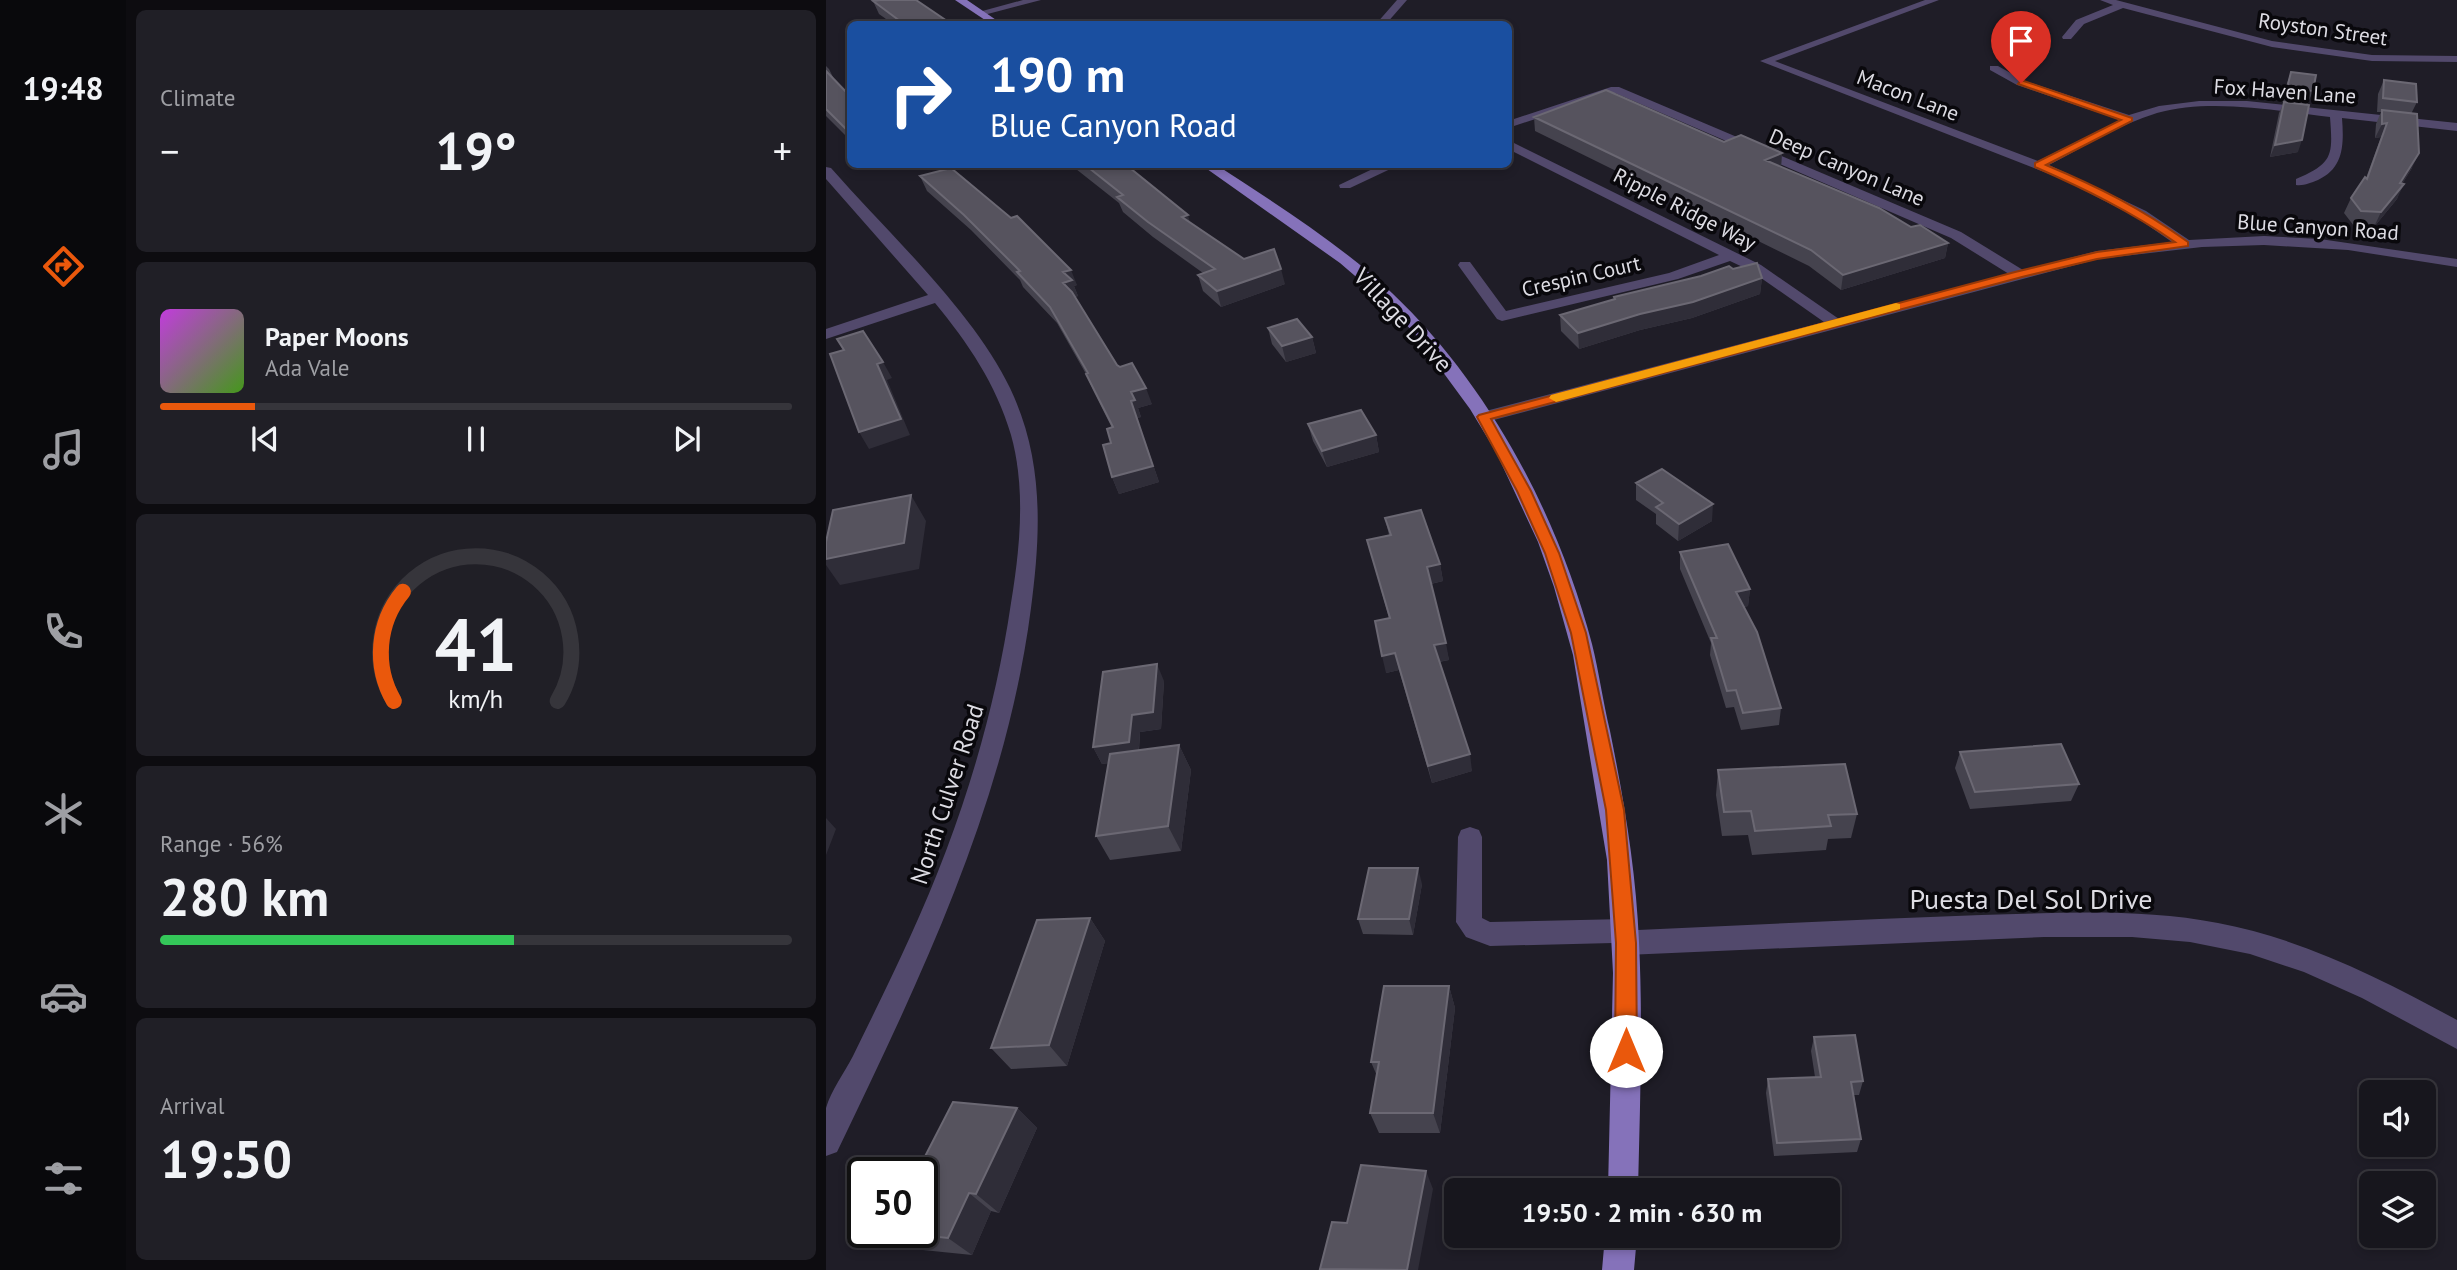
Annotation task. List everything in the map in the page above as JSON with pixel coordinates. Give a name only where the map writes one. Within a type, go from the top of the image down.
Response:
[{"type":"main road","points":[[960,0],[992,21]]},
{"type":"main road","name":"Village Drive","points":[[1212,168],[1313,235],[1389,298],[1428,340],[1484,417],[1524,491],[1552,553],[1578,633],[1615,810],[1626,937],[1623,1178]]},
{"type":"main road","points":[[1618,1270],[1620,1248]]},
{"type":"street","points":[[979,13],[1036,0]]},
{"type":"street","points":[[1384,21],[1402,0]]},
{"type":"street","name":"Macon Lane","points":[[1934,0],[1765,61],[2039,165],[2116,200],[2185,244]]},
{"type":"street","name":"Royston Street","points":[[2105,0],[2243,38],[2305,50],[2372,58],[2457,59]]},
{"type":"street","points":[[2067,37],[2080,22],[2121,5]]},
{"type":"street","points":[[1994,68],[2021,83],[2129,120]]},
{"type":"street","name":"Deep Canyon Lane","points":[[1512,124],[1615,89],[1945,230],[2019,274]]},
{"type":"street","name":"Fox Haven Lane","points":[[2039,165],[2129,120],[2159,109],[2222,103],[2457,127]]},
{"type":"street","points":[[2301,182],[2326,169],[2332,162],[2337,136],[2336,113]]},
{"type":"street","name":"Ripple Ridge Way","points":[[1512,146],[1730,256],[1782,285],[1835,323]]},
{"type":"street","points":[[1345,185],[1385,168]]},
{"type":"street","name":"North Culver Road","points":[[826,171],[971,335],[1002,389],[1023,442],[1031,511],[1021,621],[997,742],[962,848],[912,967],[826,1141]]},
{"type":"street","name":"Blue Canyon Road","points":[[1484,417],[2097,255],[2185,244],[2240,241],[2312,243],[2457,263]]},
{"type":"street","name":"Crespin Court","points":[[1465,265],[1503,316],[1673,276],[1730,256]]},
{"type":"street","points":[[826,334],[938,298]]},
{"type":"street","name":"Puesta Del Sol Drive","points":[[1470,837],[1469,922],[1475,929],[1490,934],[1626,937],[2089,924],[2154,926],[2220,935],[2292,957],[2381,992],[2457,1035]]},
{"type":"building","points":[[916,0],[947,21],[900,21],[873,1]]},
{"type":"building","points":[[826,71],[847,93],[847,130],[826,109]]},
{"type":"building","points":[[2291,72],[2316,75],[2313,91],[2287,88]]},
{"type":"building","points":[[2384,80],[2416,84],[2417,102],[2383,98]]},
{"type":"building","points":[[1606,90],[1724,142],[1741,135],[1782,153],[1765,160],[1879,208],[1911,227],[1920,225],[1948,243],[1843,275],[1811,250],[1534,117]]},
{"type":"building","points":[[2284,102],[2309,105],[2302,140],[2275,145]]},
{"type":"building","points":[[2382,110],[2417,114],[2419,153],[2400,183],[2404,184],[2381,212],[2361,211],[2351,198],[2365,177],[2367,179],[2387,123],[2382,124]]},
{"type":"building","points":[[951,168],[1011,218],[1017,216],[1071,270],[1063,272],[1072,280],[1063,283],[1072,292],[1117,365],[1120,367],[1132,363],[1146,388],[1131,392],[1135,400],[1131,401],[1153,466],[1112,477],[1103,445],[1111,443],[1107,429],[1113,427],[1086,374],[1088,373],[1050,307],[1017,272],[1020,271],[920,176]]},
{"type":"building","points":[[1089,168],[1130,168],[1188,215],[1182,217],[1244,259],[1274,249],[1281,269],[1217,291],[1198,275],[1215,269],[1117,197],[1123,195]]},
{"type":"building","points":[[1757,263],[1762,278],[1693,302],[1640,314],[1578,333],[1560,315],[1615,299],[1614,297],[1701,276],[1729,266],[1733,269]]},
{"type":"building","points":[[1297,319],[1312,337],[1282,346],[1268,328]]},
{"type":"building","points":[[863,331],[883,362],[877,364],[901,419],[859,432],[830,354],[844,350],[837,339]]},
{"type":"building","points":[[1361,410],[1376,435],[1322,451],[1308,424]]},
{"type":"building","points":[[1662,469],[1713,504],[1679,524],[1656,507],[1663,503],[1636,483]]},
{"type":"building","points":[[911,495],[904,543],[826,559],[826,542],[833,510]]},
{"type":"building","points":[[1421,510],[1440,564],[1427,567],[1446,643],[1434,645],[1470,754],[1428,766],[1395,653],[1382,656],[1375,621],[1390,618],[1367,540],[1391,535],[1385,518]]},
{"type":"building","points":[[1728,544],[1750,589],[1736,592],[1757,632],[1781,708],[1743,713],[1736,690],[1727,691],[1711,638],[1717,638],[1680,552]]},
{"type":"building","points":[[1157,664],[1153,712],[1132,715],[1129,742],[1093,747],[1103,672]]},
{"type":"building","points":[[2061,744],[2079,784],[1975,792],[1960,752]]},
{"type":"building","points":[[1179,745],[1168,826],[1096,836],[1110,754]]},
{"type":"building","points":[[1845,764],[1857,814],[1828,815],[1831,826],[1755,831],[1751,811],[1724,812],[1718,770]]},
{"type":"building","points":[[1369,868],[1418,868],[1409,919],[1358,919]]},
{"type":"building","points":[[1090,918],[1049,1045],[991,1048],[1037,920]]},
{"type":"building","points":[[1384,986],[1449,986],[1433,1113],[1370,1113],[1379,1062],[1371,1062]]},
{"type":"building","points":[[1855,1035],[1863,1081],[1851,1082],[1861,1139],[1777,1143],[1768,1079],[1821,1077],[1814,1037]]},
{"type":"building","points":[[953,1102],[1017,1108],[976,1194],[969,1193],[948,1238],[938,1237],[938,1157],[925,1157]]},
{"type":"building","points":[[1361,1165],[1426,1171],[1407,1270],[1320,1269],[1332,1222],[1347,1223]]},
{"type":"slow traffic","points":[[1556,398],[1896,307]]},
{"type":"route","points":[[1626,1051],[1626,943],[1615,810],[1578,633],[1552,553],[1524,491],[1484,417],[2019,274],[2097,255],[2185,244],[2107,195],[2039,165],[2129,120],[2021,83]]}]
